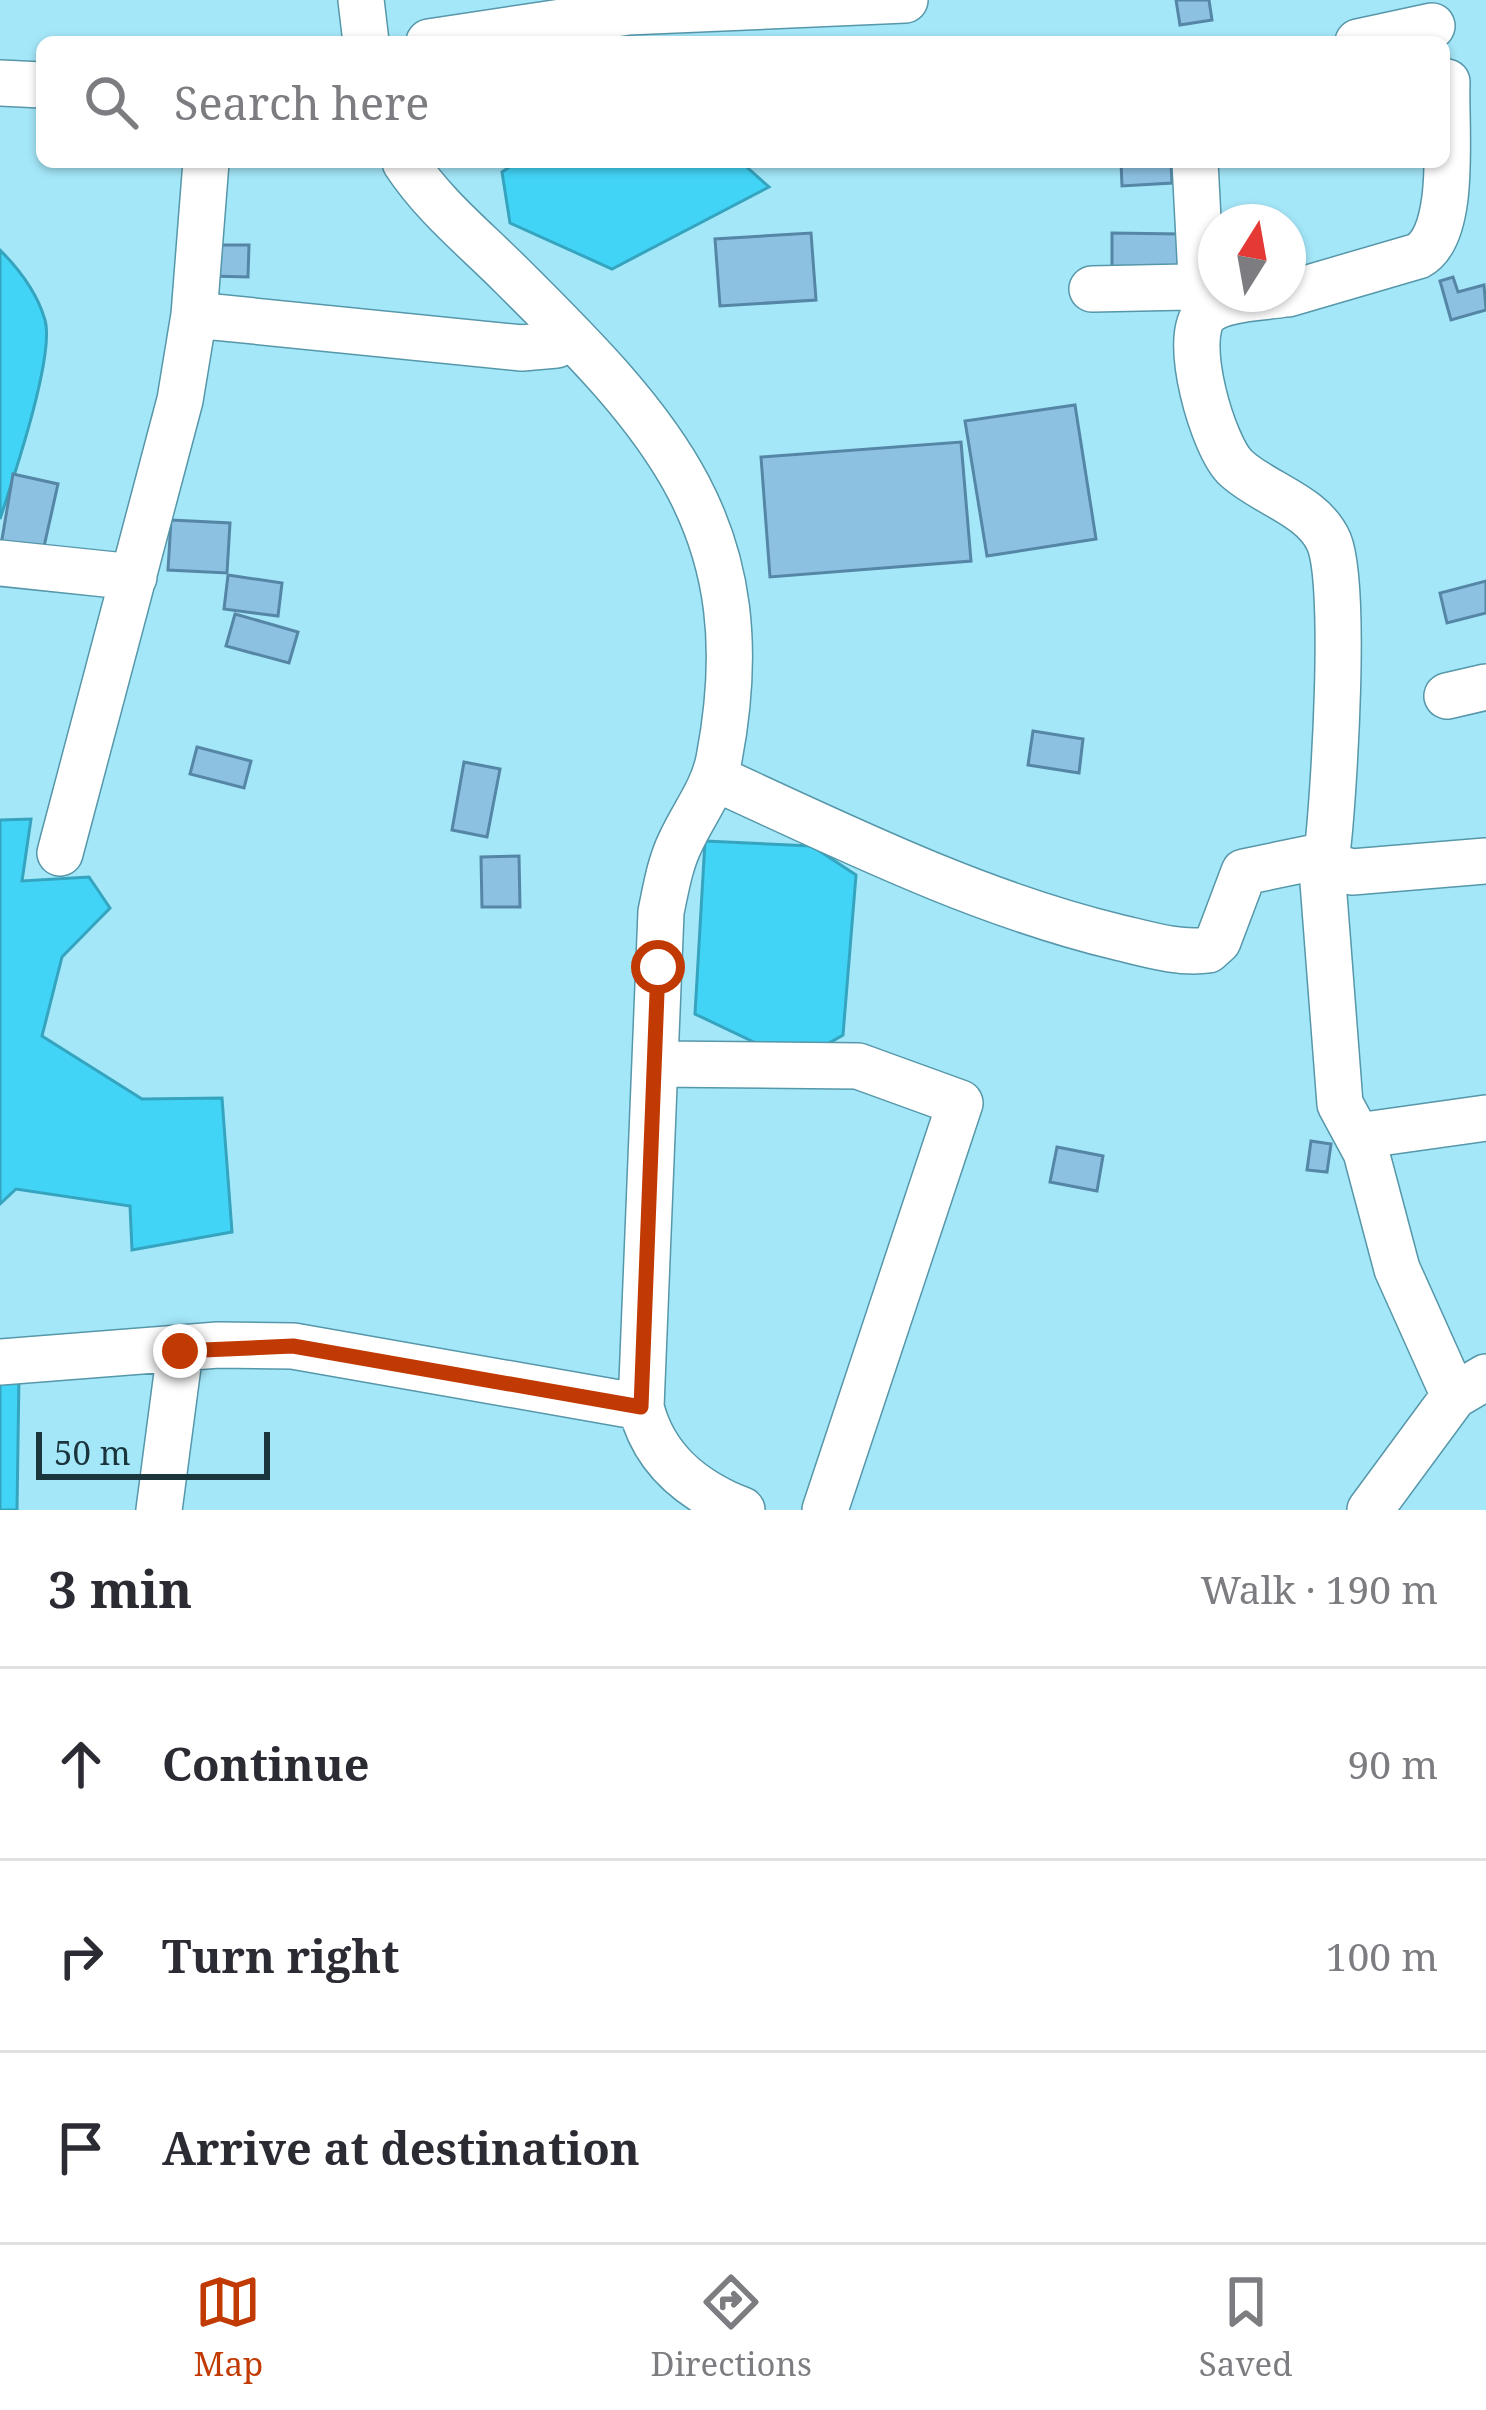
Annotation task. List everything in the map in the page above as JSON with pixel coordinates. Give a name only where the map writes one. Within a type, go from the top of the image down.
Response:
[{"type":"street","points":[[361,0],[365,36]]},
{"type":"street","points":[[460,36],[645,6],[905,0]]},
{"type":"street","points":[[0,83],[36,85]]},
{"type":"street","points":[[60,853],[180,400],[194,315],[206,168]]},
{"type":"street","points":[[410,168],[438,206],[568,333],[653,425],[719,558],[730,615],[730,684],[715,778],[679,844],[661,912],[641,1407],[652,1442],[672,1466],[712,1498],[742,1510]]},
{"type":"street","points":[[1195,168],[1198,219]]},
{"type":"street","points":[[1306,288],[1418,256],[1435,243],[1444,221],[1444,168]]},
{"type":"street","points":[[1186,230],[1198,280]]},
{"type":"street","points":[[1091,290],[1198,296]]},
{"type":"street","points":[[1200,312],[1196,344],[1217,438],[1233,465],[1319,526],[1333,558],[1334,762],[1328,845],[1321,856],[1340,1104],[1358,1136],[1397,1269],[1470,1386],[1370,1510]]},
{"type":"street","points":[[194,315],[522,348],[556,345],[568,333]]},
{"type":"street","points":[[0,563],[134,577]]},
{"type":"street","points":[[715,778],[940,879],[1093,931],[1177,950],[1208,950],[1218,941],[1244,872],[1321,856],[1352,872],[1486,861]]},
{"type":"street","points":[[656,1064],[858,1066],[960,1103],[825,1510]]},
{"type":"street","points":[[1358,1136],[1486,1118]]},
{"type":"street","points":[[0,1362],[293,1346],[641,1407]]},
{"type":"street","points":[[159,1510],[180,1351]]},
{"type":"water","points":[[508,168],[748,168],[769,187],[612,269],[510,223],[502,172]]},
{"type":"water","points":[[0,250],[33,291],[45,320],[46,337],[31,418],[0,519]]},
{"type":"water","points":[[31,819],[22,881],[89,877],[110,908],[62,957],[42,1036],[142,1099],[222,1098],[232,1232],[132,1250],[130,1206],[16,1189],[0,1204],[0,820]]},
{"type":"water","points":[[705,841],[812,846],[856,875],[843,1035],[796,1062],[695,1014]]},
{"type":"water","points":[[0,1375],[19,1375],[17,1510],[0,1510]]},
{"type":"building","points":[[1176,0],[1209,0],[1212,20],[1180,25]]},
{"type":"building","points":[[1121,168],[1171,168],[1172,183],[1122,186]]},
{"type":"building","points":[[811,233],[816,300],[720,306],[715,239]]},
{"type":"building","points":[[1112,233],[1180,234],[1180,284],[1112,283]]},
{"type":"building","points":[[211,245],[249,245],[248,277],[210,276]]},
{"type":"building","points":[[1453,277],[1458,292],[1484,285],[1486,310],[1451,320],[1440,281]]},
{"type":"building","points":[[1075,405],[1096,539],[987,556],[965,421]]},
{"type":"building","points":[[961,442],[971,561],[770,577],[761,457]]},
{"type":"building","points":[[13,474],[58,484],[41,560],[0,551]]},
{"type":"building","points":[[171,520],[230,523],[227,573],[168,570]]},
{"type":"building","points":[[228,575],[282,583],[278,616],[224,609]]},
{"type":"building","points":[[1486,581],[1486,613],[1447,623],[1440,593]]},
{"type":"building","points":[[235,614],[298,632],[289,663],[226,646]]},
{"type":"building","points":[[1033,731],[1083,739],[1079,773],[1028,765]]},
{"type":"building","points":[[197,747],[251,761],[244,788],[190,774]]},
{"type":"building","points":[[464,762],[500,769],[487,837],[452,830]]},
{"type":"building","points":[[519,856],[520,907],[482,907],[481,857]]},
{"type":"building","points":[[1311,1141],[1331,1144],[1327,1172],[1307,1170]]},
{"type":"building","points":[[1057,1147],[1103,1156],[1097,1191],[1050,1182]]},
{"type":"route","points":[[180,1351],[293,1346],[641,1407],[656,1119],[658,967]]}]
